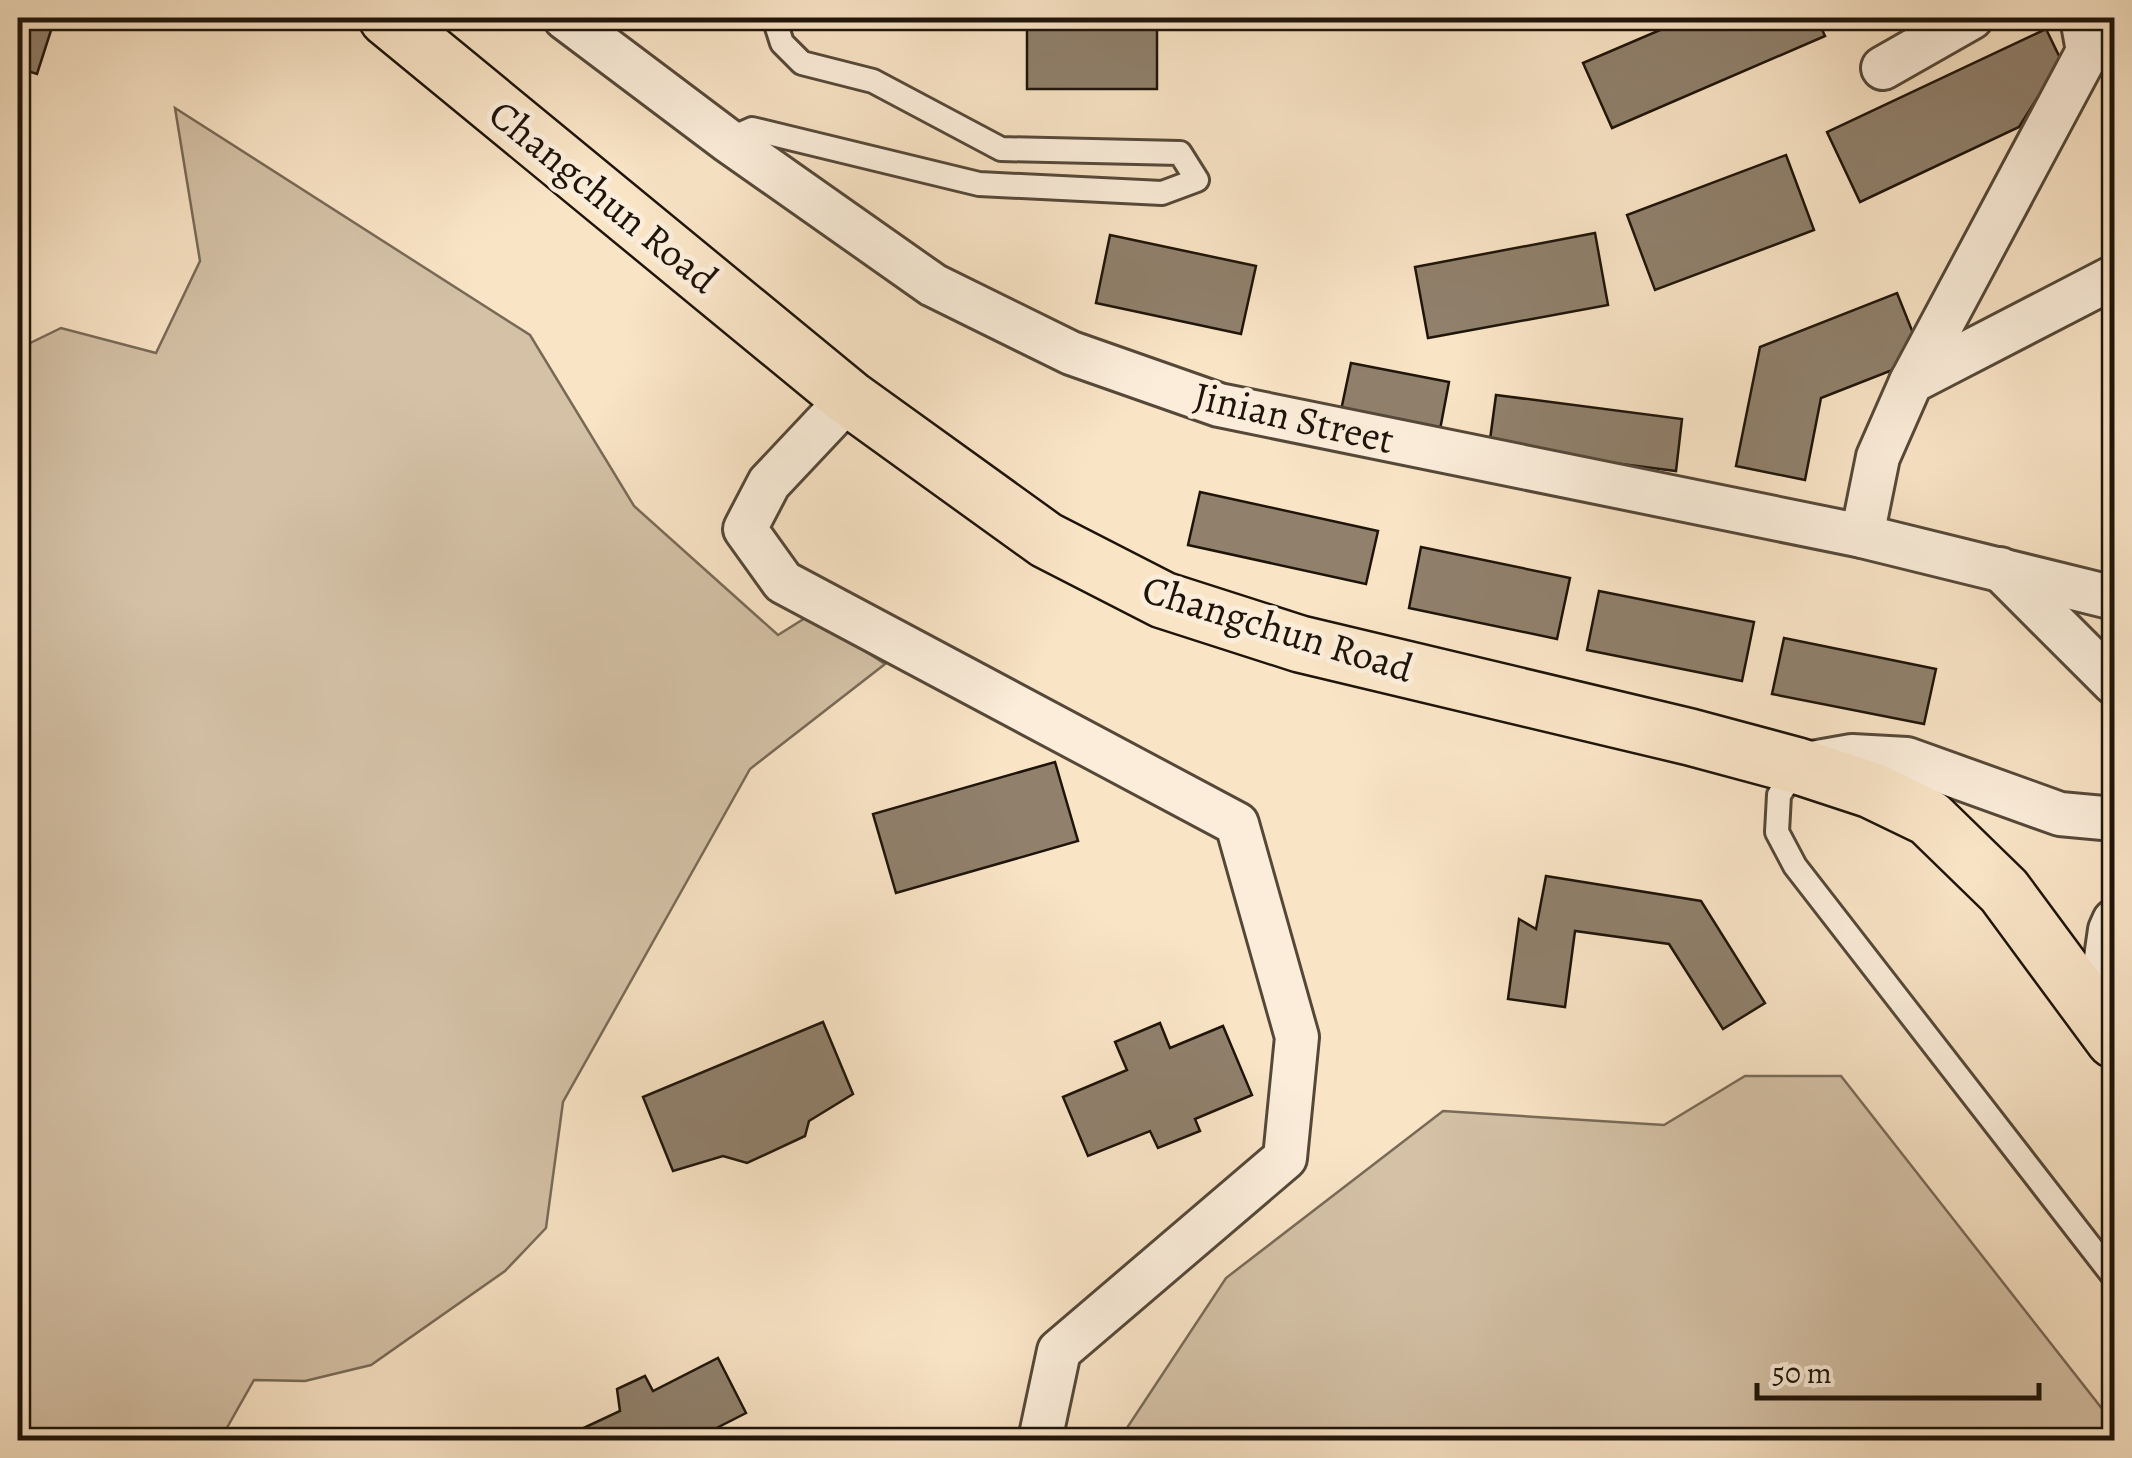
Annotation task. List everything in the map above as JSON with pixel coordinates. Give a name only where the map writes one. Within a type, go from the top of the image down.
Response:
[{"type":"main road","name":"Changchun Road","points":[[388,18],[849,398],[1046,540],[1163,600],[1300,644],[1690,737],[1872,790],[1928,818],[2105,995]]},
{"type":"street","name":"Jinian Street","points":[[565,18],[727,140],[933,285],[1071,354],[1219,405],[1862,536],[2114,598]]},
{"type":"street","points":[[1883,68],[1971,18]]},
{"type":"street","points":[[1862,536],[1878,457],[1910,382],[2088,52],[2082,18]]},
{"type":"street","points":[[1910,382],[2114,278]]},
{"type":"street","points":[[849,398],[769,483],[745,529],[784,582],[1237,824],[1297,1038],[1285,1158],[1060,1351],[1040,1440]]},
{"type":"street","points":[[2000,568],[2114,683]]},
{"type":"street","points":[[1798,766],[1852,756],[1907,758],[2060,814],[2114,820]]},
{"type":"street","points":[[2105,995],[2114,921]]},
{"type":"lane","points":[[727,140],[752,129],[979,184],[1162,193],[1197,180],[1180,154],[1001,149],[873,81],[802,63],[782,43],[774,18]]},
{"type":"lane","points":[[1798,766],[1778,795],[1777,832],[1795,866],[2114,1278]]},
{"type":"shaded area","points":[[175,108],[530,335],[634,506],[778,635],[810,615],[885,664],[750,769],[563,1102],[546,1228],[505,1271],[371,1365],[305,1381],[254,1380],[220,1440],[18,1440],[18,349],[61,328],[156,353],[200,261]]},
{"type":"shaded area","points":[[1745,1076],[1841,1076],[2114,1424],[2114,1440],[1119,1440],[1226,1278],[1443,1111],[1664,1125]]},
{"type":"building","points":[[18,18],[55,18],[37,74],[18,68]]},
{"type":"building","points":[[1027,18],[1157,18],[1157,89],[1027,89]]},
{"type":"building","points":[[1171,18],[1333,18],[1333,26],[1171,22]]},
{"type":"building","points":[[1688,18],[1817,18],[1825,36],[1612,128],[1583,63]]},
{"type":"building","points":[[2046,29],[2061,60],[2019,127],[1860,202],[1827,132]]},
{"type":"building","points":[[1786,155],[1814,230],[1655,290],[1627,215]]},
{"type":"building","points":[[1595,233],[1608,305],[1428,338],[1415,267]]},
{"type":"building","points":[[1110,235],[1256,266],[1241,334],[1096,303]]},
{"type":"building","points":[[1897,293],[1923,358],[1821,398],[1805,480],[1736,466],[1760,347]]},
{"type":"building","points":[[1351,363],[1449,382],[1439,435],[1340,415]]},
{"type":"building","points":[[1496,395],[1682,419],[1676,471],[1489,447]]},
{"type":"building","points":[[1200,492],[1378,531],[1366,584],[1188,545]]},
{"type":"building","points":[[1421,547],[1570,578],[1557,639],[1409,608]]},
{"type":"building","points":[[1599,591],[1754,622],[1742,681],[1587,650]]},
{"type":"building","points":[[1784,638],[1936,669],[1924,724],[1772,694]]},
{"type":"building","points":[[1055,762],[1078,841],[896,893],[873,814]]},
{"type":"building","points":[[1546,876],[1701,901],[1765,1003],[1723,1029],[1669,944],[1575,931],[1565,1007],[1508,999],[1519,919],[1536,929]]},
{"type":"building","points":[[823,1022],[853,1094],[809,1121],[805,1136],[747,1163],[723,1156],[673,1171],[643,1097]]},
{"type":"building","points":[[1160,1023],[1170,1048],[1223,1026],[1252,1095],[1195,1119],[1200,1131],[1158,1148],[1150,1131],[1088,1156],[1063,1097],[1127,1070],[1115,1042]]},
{"type":"building","points":[[718,1358],[746,1413],[693,1440],[558,1440],[620,1411],[617,1389],[645,1376],[653,1391]]}]
